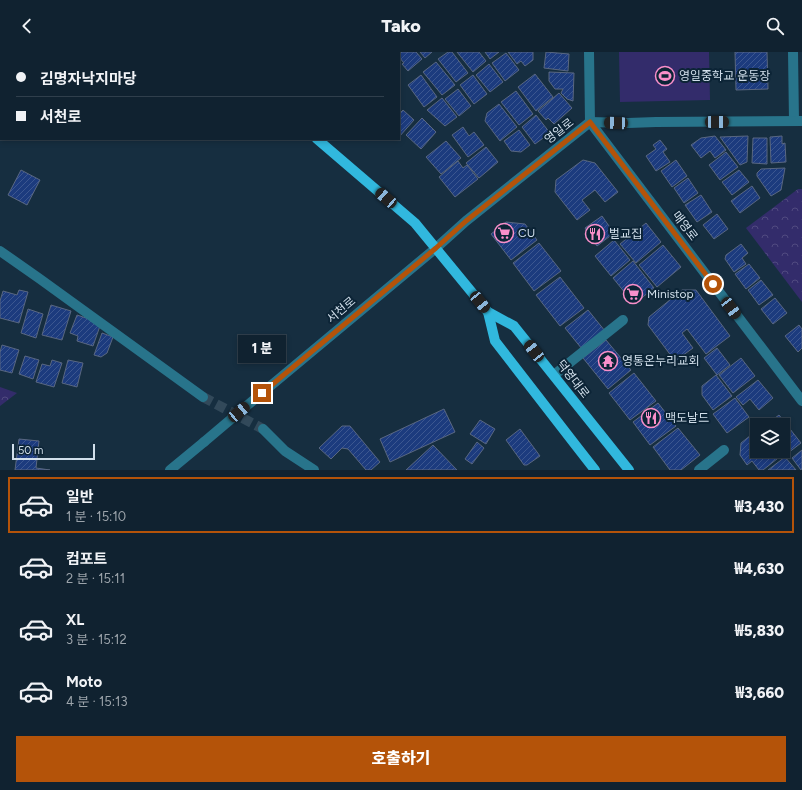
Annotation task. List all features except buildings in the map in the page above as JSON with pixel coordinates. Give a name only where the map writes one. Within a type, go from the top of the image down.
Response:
[{"type":"main road","name":"덕영대로","points":[[318,140],[415,223],[488,312],[514,326],[629,470]]},
{"type":"main road","name":"덕영대로","points":[[488,312],[495,341],[595,470]]},
{"type":"street","points":[[589,52],[590,122]]},
{"type":"street","points":[[793,52],[798,121]]},
{"type":"street","name":"영일로","points":[[436,248],[466,221],[590,122],[798,121]]},
{"type":"street","name":"매영로","points":[[590,122],[802,401]]},
{"type":"street","name":"서천로","points":[[170,470],[436,248]]},
{"type":"street","points":[[0,251],[203,397]]},
{"type":"street","points":[[554,375],[623,320]]},
{"type":"street","points":[[263,429],[285,451],[314,470]]},
{"type":"street","points":[[699,470],[724,450]]},
{"type":"green space","name":"영일중학교 운동장","points":[[619,52],[709,52],[710,100],[620,102]]},
{"type":"green space","points":[[798,189],[802,189],[802,302],[746,228]]},
{"type":"green space","points":[[0,387],[17,393],[0,406]]},
{"type":"tunnel","points":[[203,397],[263,429]]},
{"type":"place","name":"영일중학교 운동장","points":[[665,76]]},
{"type":"place","name":"CU","points":[[504,233]]},
{"type":"place","name":"벌교집","points":[[595,234]]},
{"type":"place","name":"Ministop","points":[[633,294]]},
{"type":"place","name":"영통온누리교회","points":[[608,361]]},
{"type":"place","name":"맥도날드","points":[[651,418]]},
{"type":"route","points":[[262,393],[436,248],[466,221],[590,122],[713,284]]}]
